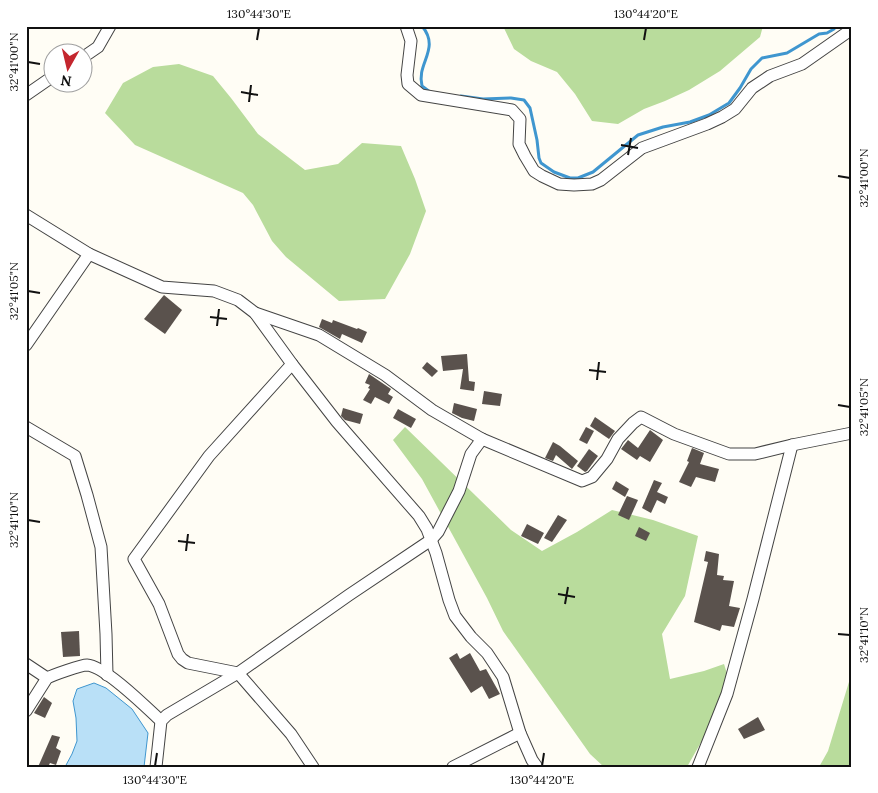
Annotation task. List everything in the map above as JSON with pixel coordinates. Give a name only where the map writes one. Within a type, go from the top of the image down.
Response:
[{"type":"street","points":[[92,51],[98,47],[110,26]]},
{"type":"street","points":[[406,26],[411,41],[407,75],[408,84],[413,89],[421,94],[438,98],[512,110],[520,119],[519,144],[534,171],[559,184],[574,185],[592,184],[601,180],[642,148],[722,117],[735,109],[752,88],[770,76],[802,64],[852,29]]},
{"type":"street","points":[[26,95],[42,84]]},
{"type":"street","points":[[26,215],[89,254],[162,287],[214,291],[238,300],[255,313],[337,422],[419,516],[431,540],[455,616],[471,637],[487,653],[503,677],[520,733],[537,767]]},
{"type":"street","points":[[26,345],[89,254]]},
{"type":"street","points":[[255,313],[318,335],[385,375],[432,410],[482,439],[582,481],[592,477],[607,459],[618,439],[632,423],[641,417],[674,434],[729,454],[755,454],[852,434]]},
{"type":"street","points":[[292,364],[209,456],[134,559],[159,604],[178,654],[182,659],[188,663],[238,674],[292,734],[313,767]]},
{"type":"street","points":[[26,427],[75,456],[101,547],[107,675]]},
{"type":"street","points":[[156,767],[161,721],[167,715],[238,674],[349,594],[431,540],[438,532],[459,491],[470,454],[482,439]]},
{"type":"street","points":[[698,767],[727,694],[756,590],[792,445]]},
{"type":"street","points":[[26,664],[46,678]]},
{"type":"street","points":[[26,711],[46,678],[86,665],[97,668],[107,675],[131,693],[161,721]]},
{"type":"street","points":[[453,767],[520,733]]},
{"type":"green space","points":[[503,26],[763,26],[760,37],[720,71],[689,90],[644,109],[618,124],[592,121],[575,94],[557,72],[531,61],[514,49]]},
{"type":"green space","points":[[179,64],[213,76],[258,134],[305,170],[338,164],[362,143],[401,146],[426,211],[410,254],[385,299],[339,301],[286,257],[272,241],[253,205],[243,193],[135,145],[105,113],[123,83],[153,67]]},
{"type":"green space","points":[[405,427],[511,530],[542,551],[612,510],[653,520],[698,536],[685,596],[662,634],[670,679],[724,664],[731,686],[687,767],[604,767],[590,754],[503,631],[422,479],[393,440]]},
{"type":"green space","points":[[852,672],[852,767],[819,767],[828,751]]},
{"type":"water","points":[[94,683],[106,688],[132,709],[148,733],[144,767],[65,767],[77,741],[73,701],[77,689]]},
{"type":"building","points":[[164,295],[182,310],[165,334],[144,319]]},
{"type":"building","points":[[322,319],[332,323],[333,320],[367,332],[362,343],[342,334],[340,339],[319,327]]},
{"type":"building","points":[[467,354],[469,381],[475,382],[474,391],[460,389],[463,369],[443,371],[441,356]]},
{"type":"building","points":[[427,362],[438,371],[432,377],[422,368]]},
{"type":"building","points":[[369,374],[391,389],[388,394],[393,397],[389,404],[375,397],[371,404],[363,400],[370,389],[368,388],[370,385],[365,383]]},
{"type":"building","points":[[484,391],[502,394],[500,406],[482,404]]},
{"type":"building","points":[[454,403],[477,409],[474,421],[452,413]]},
{"type":"building","points":[[343,408],[363,414],[360,424],[345,420],[341,416]]},
{"type":"building","points":[[398,409],[416,419],[411,428],[393,418]]},
{"type":"building","points":[[595,417],[615,431],[609,439],[590,426]]},
{"type":"building","points":[[586,427],[594,431],[587,444],[579,440]]},
{"type":"building","points":[[650,430],[663,440],[650,462],[640,456],[637,460],[621,449],[628,440],[638,448]]},
{"type":"building","points":[[553,442],[578,461],[572,469],[556,455],[553,461],[545,458]]},
{"type":"building","points":[[692,448],[704,453],[700,464],[719,469],[715,482],[696,477],[691,487],[679,482],[689,462],[687,461]]},
{"type":"building","points":[[589,449],[598,456],[585,472],[577,466]]},
{"type":"building","points":[[654,480],[662,483],[657,492],[668,497],[665,504],[657,500],[651,513],[642,508]]},
{"type":"building","points":[[616,481],[629,489],[625,497],[612,489]]},
{"type":"building","points":[[627,496],[638,500],[629,520],[618,515]]},
{"type":"building","points":[[558,515],[567,520],[552,542],[544,538]]},
{"type":"building","points":[[527,524],[544,533],[538,544],[521,536]]},
{"type":"building","points":[[639,527],[650,533],[646,541],[635,536]]},
{"type":"building","points":[[706,551],[719,554],[717,575],[724,576],[723,580],[734,581],[729,606],[740,608],[734,627],[722,625],[720,631],[694,622],[708,562],[704,561]]},
{"type":"building","points":[[79,631],[80,656],[63,657],[61,632]]},
{"type":"building","points":[[457,653],[460,659],[470,653],[480,671],[486,669],[500,694],[489,699],[482,686],[471,693],[449,658]]},
{"type":"building","points":[[44,697],[52,703],[45,718],[34,713]]},
{"type":"building","points":[[758,717],[765,730],[744,739],[738,729]]},
{"type":"building","points":[[52,735],[60,737],[56,748],[61,751],[56,765],[50,763],[48,767],[38,767]]},
{"type":"waterway","points":[[422,26],[427,34],[429,49],[421,78],[422,86],[430,92]]},
{"type":"waterway","points":[[461,96],[483,99],[511,98],[524,100],[530,108],[541,163],[554,172],[570,178],[578,178],[593,172],[638,135],[663,127],[690,122],[709,115],[729,103],[751,69],[762,58],[787,53],[819,34],[827,33],[836,26]]}]
